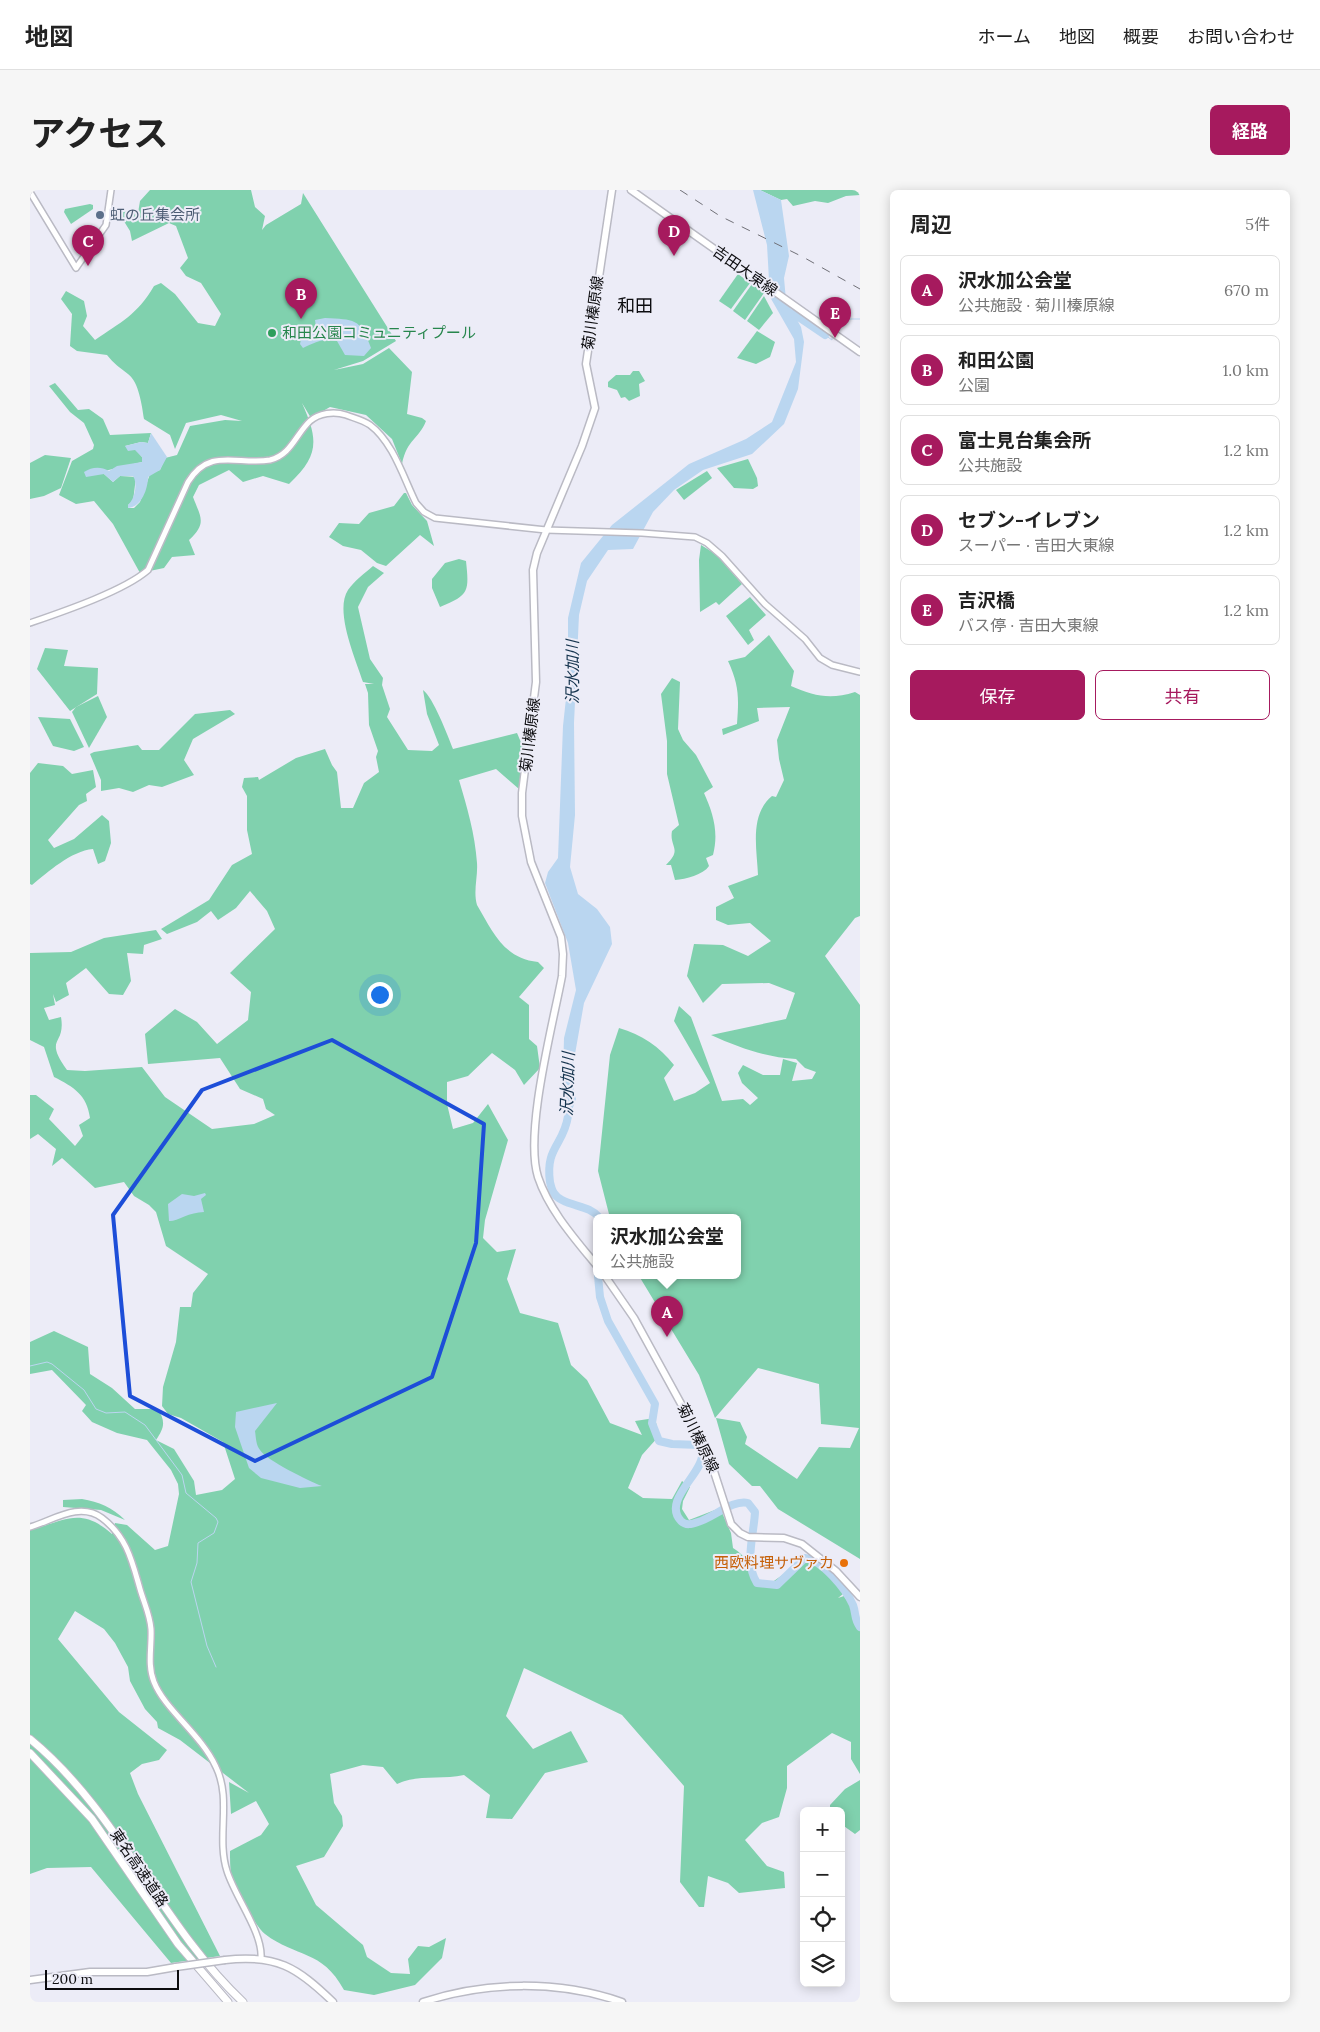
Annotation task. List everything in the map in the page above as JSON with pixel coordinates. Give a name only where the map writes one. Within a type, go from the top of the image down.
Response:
[{"type":"highway","name":"東名高速道路","points":[[30,1739],[62,1768],[98,1808],[189,1942],[214,1973],[243,2002]]},
{"type":"highway","name":"東名高速道路","points":[[30,1753],[92,1819],[178,1944],[228,2002]]},
{"type":"main road","name":"菊川榛原線","points":[[593,1260],[548,1198],[538,1175],[534,1132],[562,976],[563,954],[556,920],[531,862],[522,816],[522,793],[536,682],[533,570],[546,530],[582,446],[595,408],[586,364],[612,190]]},
{"type":"main road","name":"吉田大東線","points":[[631,190],[860,352]]},
{"type":"main road","name":"菊川榛原線","points":[[607,1279],[634,1318],[708,1453],[728,1515],[735,1529],[748,1537],[784,1538],[802,1544],[836,1571],[860,1596]]},
{"type":"main road","points":[[30,1980],[90,1972],[147,1972],[225,1960],[261,1958],[289,1967],[303,1975],[333,2002]]},
{"type":"main road","points":[[423,2002],[456,1992],[498,1986],[592,1993],[622,2002]]},
{"type":"street","points":[[30,192],[76,268],[106,225],[111,190]]},
{"type":"street","points":[[30,623],[87,601],[136,579],[148,570],[188,482],[199,469],[222,459],[263,461],[274,459],[293,444],[312,419],[332,413],[340,413],[361,421],[376,432],[391,453],[416,503],[424,512],[435,518],[546,530],[689,536],[707,543],[722,556],[764,604],[805,638],[820,658],[832,665],[860,672]]},
{"type":"street","points":[[30,1527],[73,1512],[91,1513],[111,1526],[129,1550],[151,1622],[150,1665],[154,1683],[165,1700],[206,1746],[217,1768],[224,1795],[223,1858],[236,1894],[259,1941],[261,1958]]},
{"type":"highlighted area","points":[[332,1040],[484,1124],[476,1243],[432,1377],[255,1461],[130,1396],[113,1215],[202,1090]]},
{"type":"green space","points":[[150,190],[251,190],[255,207],[265,216],[262,230],[266,225],[301,204],[303,193],[396,341],[363,361],[334,370],[363,364],[389,348],[412,372],[407,414],[426,421],[407,449],[402,464],[392,439],[366,415],[330,407],[311,418],[302,403],[311,427],[313,446],[311,455],[299,474],[289,484],[263,476],[243,482],[229,470],[199,485],[193,497],[201,520],[195,534],[189,540],[195,555],[172,557],[164,568],[140,573],[113,524],[94,501],[76,504],[59,495],[72,461],[93,449],[94,445],[84,423],[70,412],[49,386],[55,383],[78,410],[89,409],[103,419],[110,435],[151,433],[148,443],[141,442],[125,446],[135,449],[142,457],[142,462],[92,474],[104,474],[113,482],[120,476],[136,477],[133,501],[128,505],[128,508],[134,508],[140,502],[150,474],[160,470],[165,458],[177,455],[190,426],[225,420],[242,421],[221,415],[186,423],[175,449],[170,435],[144,419],[137,388],[128,374],[107,355],[77,351],[70,346],[72,314],[61,299],[66,291],[84,301],[87,316],[83,326],[95,340],[135,311],[154,286],[161,283],[175,294],[198,323],[215,326],[221,314],[201,283],[186,276],[180,268],[188,258],[176,226],[169,223],[132,241],[130,231],[117,210],[138,213],[140,201]]},
{"type":"green space","points":[[760,190],[860,190],[860,195],[846,196],[828,203],[815,201],[793,206],[787,199],[781,200]]},
{"type":"green space","points":[[93,205],[93,209],[71,224],[64,212],[65,209]]},
{"type":"green space","points":[[738,274],[750,283],[731,309],[719,301]]},
{"type":"green space","points":[[752,284],[764,293],[745,320],[733,311]]},
{"type":"green space","points":[[764,296],[773,313],[759,330],[747,321]]},
{"type":"green space","points":[[757,331],[775,342],[770,357],[756,364],[737,358]]},
{"type":"green space","points":[[633,371],[639,371],[645,381],[639,384],[640,396],[629,401],[625,397],[621,398],[617,390],[608,387],[608,382],[616,375],[630,375]]},
{"type":"green space","points":[[45,455],[71,458],[61,488],[44,496],[30,499],[30,463]]},
{"type":"green space","points":[[748,459],[757,478],[758,486],[753,489],[734,488],[717,468]]},
{"type":"green space","points":[[707,471],[712,478],[684,500],[676,490]]},
{"type":"green space","points":[[406,493],[412,505],[427,521],[434,546],[420,535],[386,566],[377,563],[361,550],[343,546],[329,537],[339,523],[359,524],[369,513],[394,506]]},
{"type":"green space","points":[[701,545],[717,555],[742,584],[719,605],[716,602],[700,612],[699,560]]},
{"type":"green space","points":[[459,559],[466,561],[467,586],[462,595],[457,599],[440,607],[432,588],[432,579],[445,563]]},
{"type":"green space","points":[[373,566],[384,573],[368,587],[358,607],[370,659],[383,678],[382,685],[390,709],[387,717],[408,750],[432,751],[439,745],[427,714],[423,690],[436,708],[453,749],[517,733],[523,747],[519,789],[496,769],[459,780],[468,810],[474,842],[477,863],[475,894],[477,905],[500,942],[516,955],[526,960],[538,962],[544,968],[519,997],[529,1005],[529,1039],[537,1046],[540,1068],[524,1085],[515,1070],[492,1053],[468,1076],[447,1082],[447,1104],[453,1129],[473,1123],[488,1104],[508,1140],[485,1220],[483,1238],[497,1252],[516,1249],[507,1279],[520,1313],[558,1323],[571,1365],[587,1380],[610,1423],[642,1435],[635,1421],[655,1418],[659,1436],[642,1455],[628,1488],[643,1498],[672,1499],[682,1481],[690,1487],[683,1501],[682,1509],[689,1520],[720,1508],[731,1533],[733,1548],[747,1561],[754,1580],[771,1583],[801,1562],[810,1560],[832,1576],[843,1594],[838,1598],[844,1596],[860,1620],[860,1774],[851,1759],[851,1742],[832,1733],[787,1766],[787,1788],[779,1817],[762,1823],[745,1840],[767,1866],[784,1872],[785,1888],[739,1893],[728,1883],[708,1876],[704,1907],[699,1907],[680,1882],[684,1786],[622,1715],[524,1668],[506,1716],[533,1749],[571,1731],[588,1762],[545,1773],[512,1819],[486,1818],[490,1795],[464,1775],[413,1779],[397,1784],[383,1767],[363,1765],[330,1774],[334,1803],[342,1816],[343,1826],[324,1857],[296,1866],[316,1905],[363,1945],[367,1957],[391,1973],[410,1974],[408,1959],[418,1946],[429,1947],[446,1938],[442,1958],[415,1985],[374,1995],[344,1990],[327,1967],[308,1956],[276,1942],[261,1930],[245,1906],[236,1887],[231,1874],[230,1863],[230,1851],[261,1835],[269,1824],[256,1801],[231,1814],[229,1782],[249,1793],[180,1740],[158,1728],[157,1722],[145,1709],[130,1681],[128,1667],[115,1643],[104,1629],[75,1611],[58,1639],[119,1712],[167,1750],[159,1760],[142,1764],[130,1773],[138,1794],[220,1956],[171,1963],[91,1867],[47,1868],[30,1874],[30,1530],[63,1520],[81,1518],[101,1525],[112,1534],[115,1523],[127,1525],[155,1550],[168,1546],[179,1494],[178,1484],[171,1470],[147,1440],[117,1433],[92,1422],[82,1411],[86,1405],[52,1370],[30,1374],[30,1342],[54,1331],[88,1347],[90,1374],[112,1388],[135,1409],[158,1409],[163,1425],[156,1440],[174,1449],[194,1481],[196,1495],[222,1490],[235,1479],[223,1442],[181,1418],[168,1414],[162,1406],[163,1387],[176,1342],[180,1307],[191,1307],[193,1293],[208,1274],[166,1246],[156,1212],[149,1205],[134,1196],[124,1182],[95,1188],[62,1158],[52,1166],[56,1149],[38,1134],[30,1139],[30,1095],[36,1095],[54,1109],[49,1119],[75,1146],[83,1136],[79,1125],[90,1118],[83,1098],[68,1084],[54,1077],[44,1047],[30,1040],[30,953],[71,952],[104,938],[156,930],[162,939],[144,945],[143,954],[127,953],[131,981],[123,995],[109,994],[86,968],[66,983],[69,995],[56,1002],[53,994],[55,1005],[44,1008],[49,1020],[61,1017],[61,1033],[56,1046],[60,1059],[67,1070],[85,1071],[142,1067],[165,1097],[212,1129],[254,1124],[275,1115],[266,1109],[263,1099],[240,1089],[220,1058],[148,1064],[145,1034],[175,1009],[197,1022],[217,1044],[248,1020],[251,992],[230,973],[275,929],[267,911],[250,891],[236,908],[218,920],[211,911],[197,922],[167,934],[161,929],[209,900],[232,865],[252,854],[247,830],[247,796],[242,787],[244,778],[258,777],[259,780],[296,758],[325,749],[337,772],[341,808],[353,808],[364,783],[379,772],[376,757],[378,751],[369,725],[368,693],[365,684],[374,684],[363,682],[351,649],[343,610],[344,599],[348,590],[356,580]]},
{"type":"green space","points":[[750,597],[766,615],[749,630],[754,640],[748,645],[726,616]]},
{"type":"green space","points":[[769,635],[794,671],[791,686],[822,696],[838,696],[855,692],[860,695],[860,916],[855,918],[825,956],[860,1005],[860,1559],[778,1509],[760,1486],[752,1486],[729,1464],[716,1418],[740,1422],[747,1437],[745,1444],[797,1479],[819,1447],[850,1448],[859,1428],[821,1424],[819,1384],[758,1368],[715,1418],[699,1375],[641,1279],[741,1279],[741,1214],[609,1214],[598,1171],[610,1055],[619,1028],[650,1042],[674,1065],[664,1078],[674,1101],[695,1093],[710,1083],[674,1021],[679,1006],[691,1017],[722,1101],[743,1099],[750,1105],[758,1098],[742,1083],[738,1073],[743,1065],[763,1075],[780,1075],[783,1059],[797,1063],[792,1081],[812,1079],[816,1072],[805,1068],[796,1059],[753,1051],[711,1035],[786,1019],[795,993],[769,983],[722,984],[703,1003],[687,976],[694,944],[723,945],[748,956],[771,941],[750,923],[728,925],[716,920],[716,907],[734,898],[728,886],[758,875],[757,822],[765,804],[772,796],[776,797],[784,780],[777,740],[790,707],[757,708],[759,721],[723,735],[722,729],[737,724],[737,691],[728,661],[745,657]]},
{"type":"green space","points":[[45,648],[68,650],[64,666],[98,668],[97,694],[70,711],[37,669]]},
{"type":"green space","points":[[672,678],[680,682],[678,729],[683,740],[696,755],[713,787],[704,793],[710,808],[715,831],[713,855],[706,858],[709,866],[703,872],[694,876],[675,880],[671,865],[666,865],[671,860],[675,851],[672,831],[679,825],[667,774],[667,741],[661,694]]},
{"type":"green space","points":[[98,696],[107,717],[89,748],[72,712],[76,707]]},
{"type":"green space","points":[[230,710],[235,714],[193,739],[184,760],[194,775],[162,787],[149,785],[133,792],[119,788],[101,791],[101,780],[90,754],[138,745],[142,750],[159,750],[195,714]]},
{"type":"green space","points":[[38,717],[70,719],[84,747],[74,751],[53,746]]},
{"type":"green space","points":[[38,763],[63,766],[72,774],[93,770],[96,787],[86,794],[87,801],[79,805],[48,840],[54,848],[74,839],[102,815],[109,821],[111,843],[105,861],[98,864],[93,849],[85,851],[60,863],[32,885],[30,884],[30,773]]},
{"type":"green space","points":[[82,1499],[105,1506],[125,1520],[101,1510],[63,1507],[63,1500]]},
{"type":"green space","points":[[860,1780],[860,1830],[855,1834],[845,1827],[845,1807],[830,1807],[845,1789]]},
{"type":"water","points":[[753,190],[760,190],[781,200],[789,256],[784,278],[786,300],[801,327],[804,342],[798,389],[784,424],[752,454],[703,470],[674,490],[653,512],[633,549],[608,550],[587,581],[579,615],[574,723],[575,815],[570,867],[578,894],[597,909],[610,927],[612,944],[584,1003],[571,1077],[576,1099],[567,1124],[563,1074],[564,1038],[576,990],[568,943],[545,883],[548,872],[558,858],[563,726],[568,680],[568,618],[581,563],[612,525],[689,464],[746,439],[772,422],[796,362],[794,339],[770,297],[767,245]]},
{"type":"water","points":[[325,318],[355,322],[363,331],[371,348],[364,356],[345,355],[337,341],[324,340],[303,348],[300,344],[302,335],[312,333],[316,327],[315,320]]},
{"type":"water","points":[[151,433],[167,457],[160,470],[148,477],[143,496],[133,507],[128,508],[135,491],[135,479],[133,476],[120,476],[113,482],[104,474],[86,477],[84,472],[93,468],[102,468],[109,471],[117,466],[142,462],[142,457],[135,450],[128,451],[125,446],[141,442],[148,443]]},
{"type":"water","points":[[205,1193],[206,1195],[201,1199],[204,1212],[169,1221],[168,1204],[182,1194],[194,1196]]},
{"type":"water","points":[[277,1403],[255,1431],[259,1448],[264,1454],[279,1464],[322,1486],[300,1488],[261,1478],[249,1468],[235,1427],[236,1412]]},
{"type":"waterway","points":[[785,312],[794,314],[825,335]]},
{"type":"waterway","points":[[848,319],[860,319]]},
{"type":"waterway","points":[[825,335],[832,340],[832,338]]},
{"type":"waterway","name":"沢水加川","points":[[568,1116],[563,1134],[552,1153],[549,1170],[550,1182],[555,1195],[559,1198],[596,1214]]},
{"type":"waterway","name":"沢水加川","points":[[598,1279],[600,1297],[608,1321],[655,1404],[652,1423],[659,1441],[672,1444],[699,1445],[702,1456],[700,1463],[676,1505],[676,1513],[681,1521],[687,1524],[694,1523],[704,1520],[730,1506],[748,1503],[755,1512],[750,1558],[753,1575],[757,1583],[777,1585],[805,1558],[812,1560],[833,1576],[845,1591],[853,1605],[860,1627]]},
{"type":"waterway","points":[[30,1366],[47,1362],[52,1364],[84,1390],[96,1409],[106,1413],[125,1412],[145,1425],[182,1475],[186,1493],[216,1518],[218,1522],[214,1533],[198,1543],[197,1563],[191,1582],[207,1646],[216,1667]]},
{"type":"railway","points":[[680,190],[720,216],[803,257],[860,289]]},
{"type":"place","name":"虹の丘集会所","points":[[100,215]]},
{"type":"place","name":"セブン-イレブン","points":[[674,256]]},
{"type":"place","name":"富士見台集会所","points":[[88,266]]},
{"type":"place","name":"和田公園","points":[[301,319]]},
{"type":"place","name":"和田公園コミュニティプール","points":[[272,333]]},
{"type":"place","name":"吉沢橋","points":[[835,338]]},
{"type":"place","name":"沢水加公会堂","points":[[667,1337]]},
{"type":"place","name":"西欧料理サヴァカ","points":[[844,1563]]},
{"type":"district","name":"和田","points":[[635,306]]}]
